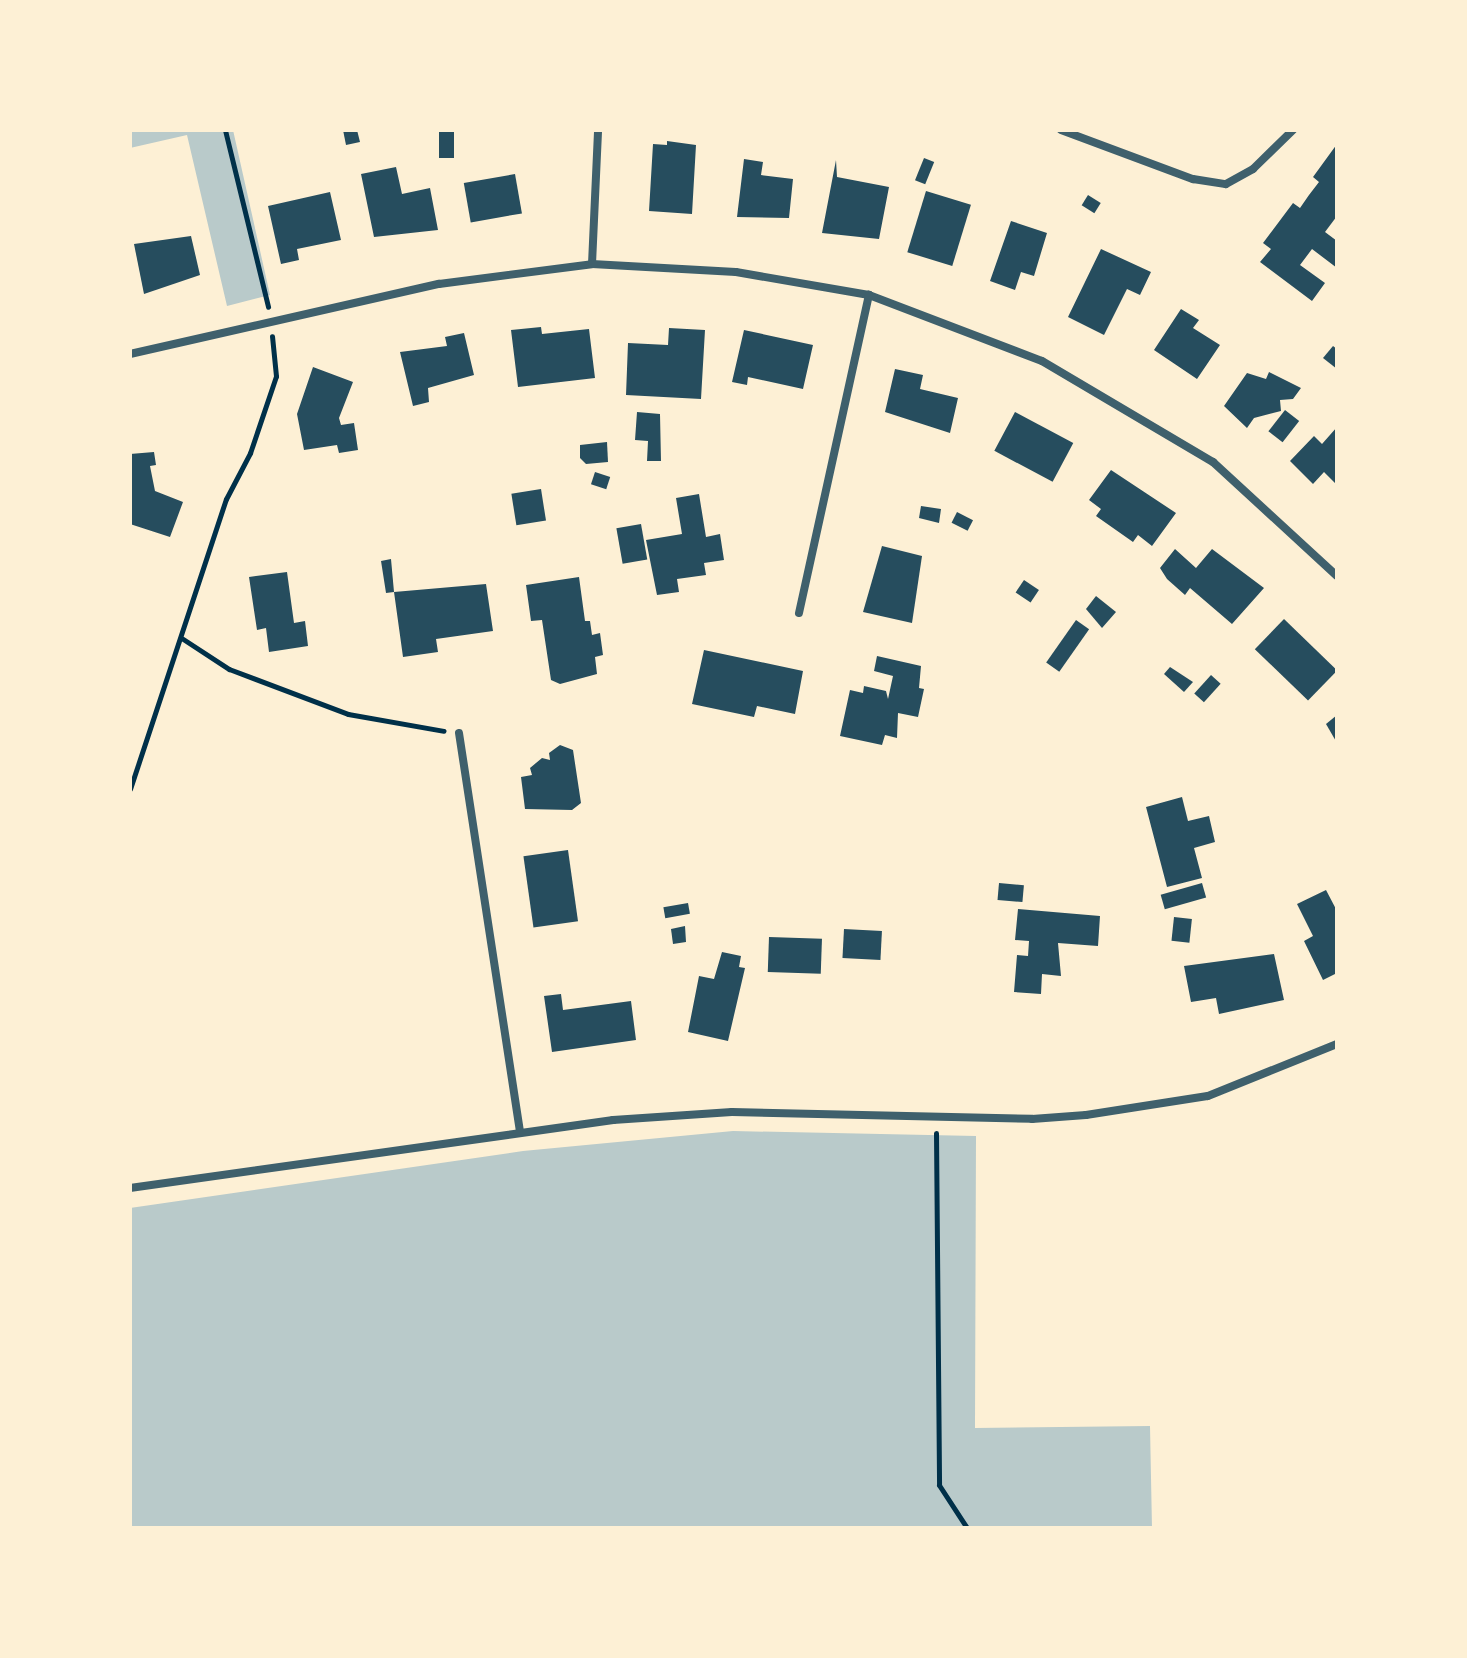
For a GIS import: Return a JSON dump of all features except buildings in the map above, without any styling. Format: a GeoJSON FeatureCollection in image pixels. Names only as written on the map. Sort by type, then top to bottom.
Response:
{"type":"FeatureCollection","features":[{"type":"Feature","properties":{"kind":"street"},"geometry":{"type":"LineString","coordinates":[[592,264],[598,130]]}},
{"type":"Feature","properties":{"kind":"street"},"geometry":{"type":"LineString","coordinates":[[1061,130],[1193,179],[1226,184],[1253,169],[1293,130]]}},
{"type":"Feature","properties":{"kind":"street"},"geometry":{"type":"LineString","coordinates":[[130,354],[439,284],[592,264],[736,272],[869,295],[1042,361],[1213,462],[1335,569]]}},
{"type":"Feature","properties":{"kind":"street"},"geometry":{"type":"LineString","coordinates":[[799,613],[869,295]]}},
{"type":"Feature","properties":{"kind":"street"},"geometry":{"type":"LineString","coordinates":[[459,733],[520,1132]]}},
{"type":"Feature","properties":{"kind":"street"},"geometry":{"type":"LineString","coordinates":[[130,1188],[520,1132],[732,1112],[1086,1115],[1208,1096],[1337,1044]]}},
{"type":"Feature","properties":{"kind":"path"},"geometry":{"type":"LineString","coordinates":[[130,789],[183,639],[226,499],[250,453],[276,376],[271,322],[225,130]]}},
{"type":"Feature","properties":{"kind":"path"},"geometry":{"type":"LineString","coordinates":[[183,639],[229,669],[348,714],[459,733]]}},
{"type":"Feature","properties":{"kind":"path"},"geometry":{"type":"LineString","coordinates":[[936,1116],[939,1485],[967,1528]]}},
{"type":"Feature","properties":{"kind":"shaded area"},"geometry":{"type":"Polygon","coordinates":[[[130,130],[233,130],[270,295],[227,306],[187,135],[130,148],[130,130]]]}},
{"type":"Feature","properties":{"kind":"shaded area"},"geometry":{"type":"Polygon","coordinates":[[[733,1131],[976,1136],[975,1428],[1150,1426],[1152,1528],[130,1528],[130,1208],[523,1151],[733,1131]]]}}]}
